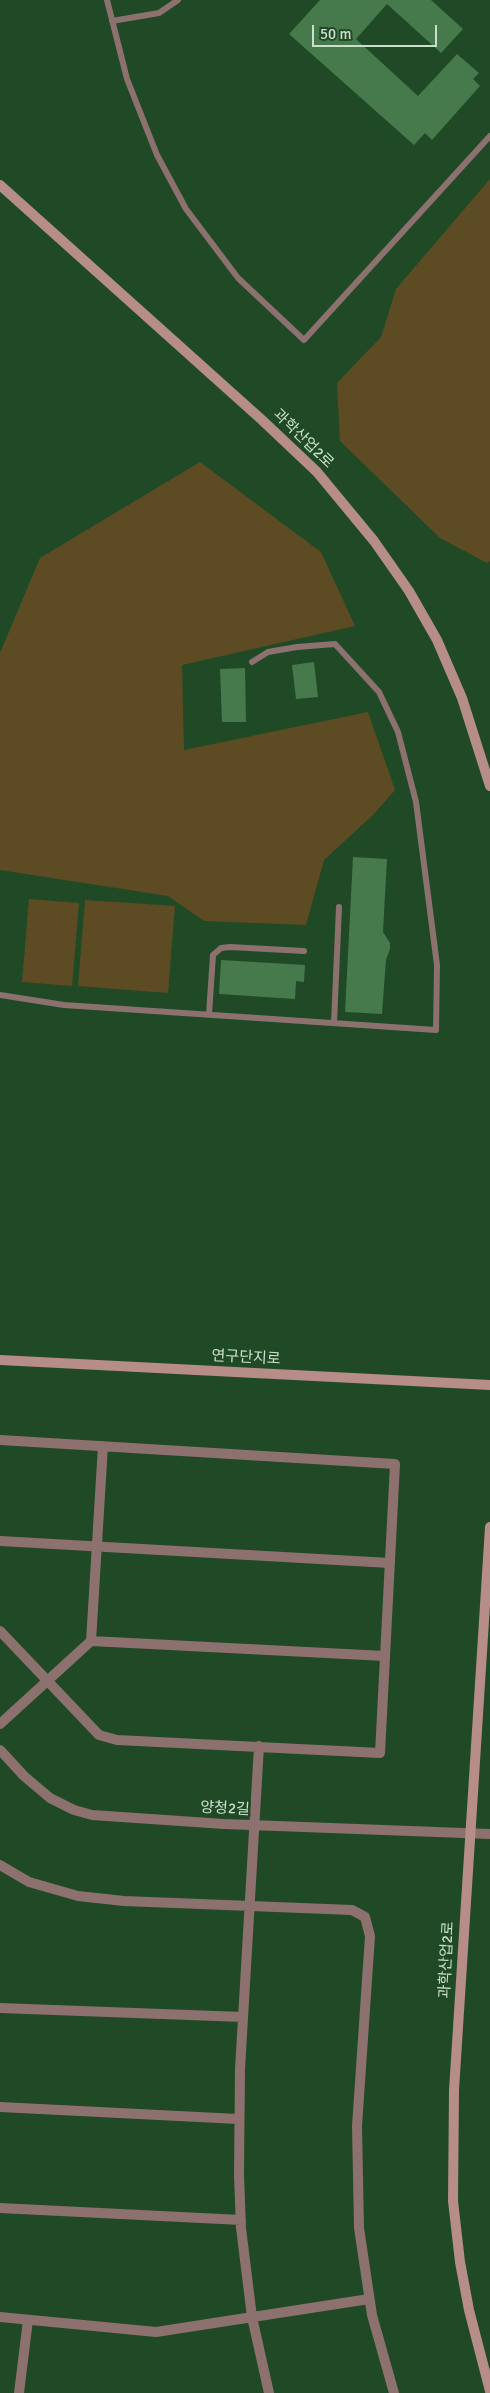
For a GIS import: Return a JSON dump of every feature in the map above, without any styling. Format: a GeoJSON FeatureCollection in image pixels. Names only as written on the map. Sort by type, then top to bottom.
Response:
{"type":"FeatureCollection","features":[{"type":"Feature","properties":{"kind":"street","name":"과학산업2로"},"geometry":{"type":"LineString","coordinates":[[0,185],[262,420],[317,472],[374,541],[409,591],[437,640],[462,698],[490,786]]}},
{"type":"Feature","properties":{"kind":"street","name":"연구단지로"},"geometry":{"type":"LineString","coordinates":[[0,1360],[490,1385]]}},
{"type":"Feature","properties":{"kind":"street"},"geometry":{"type":"LineString","coordinates":[[0,1440],[396,1464],[380,1752],[117,1740],[99,1735],[0,1631]]}},
{"type":"Feature","properties":{"kind":"street"},"geometry":{"type":"LineString","coordinates":[[0,1724],[91,1641],[103,1446]]}},
{"type":"Feature","properties":{"kind":"street","name":"과학산업2로"},"geometry":{"type":"LineString","coordinates":[[490,1527],[454,2090],[453,2201],[460,2262],[469,2310],[490,2391]]}},
{"type":"Feature","properties":{"kind":"street"},"geometry":{"type":"LineString","coordinates":[[0,1541],[390,1563]]}},
{"type":"Feature","properties":{"kind":"street"},"geometry":{"type":"LineString","coordinates":[[91,1641],[385,1656]]}},
{"type":"Feature","properties":{"kind":"street"},"geometry":{"type":"LineString","coordinates":[[259,1746],[238,2119],[241,2220],[252,2317],[269,2393]]}},
{"type":"Feature","properties":{"kind":"street","name":"양청2길"},"geometry":{"type":"LineString","coordinates":[[0,1750],[24,1776],[50,1798],[74,1810],[122,1819],[490,1834]]}},
{"type":"Feature","properties":{"kind":"street"},"geometry":{"type":"LineString","coordinates":[[0,1865],[29,1882],[78,1896],[124,1901],[352,1910],[365,1916],[370,1936],[357,2126],[356,2175],[359,2228],[369,2299],[383,2360],[394,2393]]}},
{"type":"Feature","properties":{"kind":"street"},"geometry":{"type":"LineString","coordinates":[[0,2008],[243,2017]]}},
{"type":"Feature","properties":{"kind":"street"},"geometry":{"type":"LineString","coordinates":[[0,2107],[238,2119]]}},
{"type":"Feature","properties":{"kind":"street"},"geometry":{"type":"LineString","coordinates":[[0,2208],[241,2220]]}},
{"type":"Feature","properties":{"kind":"street"},"geometry":{"type":"LineString","coordinates":[[0,2317],[156,2332],[369,2299]]}},
{"type":"Feature","properties":{"kind":"street"},"geometry":{"type":"LineString","coordinates":[[19,2393],[28,2320]]}},
{"type":"Feature","properties":{"kind":"lane"},"geometry":{"type":"LineString","coordinates":[[106,0],[127,79],[143,121],[157,155],[186,209],[238,278],[304,340],[490,136]]}},
{"type":"Feature","properties":{"kind":"lane"},"geometry":{"type":"LineString","coordinates":[[112,21],[160,13],[178,0]]}},
{"type":"Feature","properties":{"kind":"lane"},"geometry":{"type":"LineString","coordinates":[[0,995],[44,1003],[436,1030],[437,965],[416,802],[398,732],[379,692],[334,644],[268,652],[252,662]]}},
{"type":"Feature","properties":{"kind":"lane"},"geometry":{"type":"LineString","coordinates":[[334,1023],[340,906]]}},
{"type":"Feature","properties":{"kind":"lane"},"geometry":{"type":"LineString","coordinates":[[209,1014],[213,955],[221,948],[230,946],[304,951]]}},
{"type":"Feature","properties":{"kind":"shaded area"},"geometry":{"type":"Polygon","coordinates":[[[490,179],[490,561],[487,563],[440,538],[340,441],[337,383],[381,337],[396,289],[490,179]]]}},
{"type":"Feature","properties":{"kind":"shaded area"},"geometry":{"type":"Polygon","coordinates":[[[200,462],[321,552],[355,626],[182,665],[184,750],[368,712],[395,790],[374,814],[324,860],[306,925],[204,921],[168,896],[0,870],[0,653],[40,558],[200,462]]]}},
{"type":"Feature","properties":{"kind":"shaded area"},"geometry":{"type":"Polygon","coordinates":[[[29,899],[79,903],[72,986],[22,982],[29,899]]]}},
{"type":"Feature","properties":{"kind":"shaded area"},"geometry":{"type":"Polygon","coordinates":[[[85,900],[175,906],[168,993],[78,986],[85,900]]]}},
{"type":"Feature","properties":{"kind":"building"},"geometry":{"type":"Polygon","coordinates":[[[320,0],[431,0],[463,29],[441,53],[387,4],[356,39],[418,96],[457,54],[479,73],[473,79],[480,86],[432,140],[425,133],[414,145],[289,34],[320,0]]]}},
{"type":"Feature","properties":{"kind":"building"},"geometry":{"type":"Polygon","coordinates":[[[314,662],[318,697],[296,699],[292,665],[314,662]]]}},
{"type":"Feature","properties":{"kind":"building"},"geometry":{"type":"Polygon","coordinates":[[[245,668],[246,722],[222,722],[220,669],[245,668]]]}},
{"type":"Feature","properties":{"kind":"building"},"geometry":{"type":"Polygon","coordinates":[[[353,857],[387,859],[383,932],[390,943],[390,949],[386,960],[382,1014],[345,1012],[353,857]]]}},
{"type":"Feature","properties":{"kind":"building"},"geometry":{"type":"Polygon","coordinates":[[[221,960],[305,965],[304,982],[296,981],[295,999],[219,994],[221,960]]]}}]}
